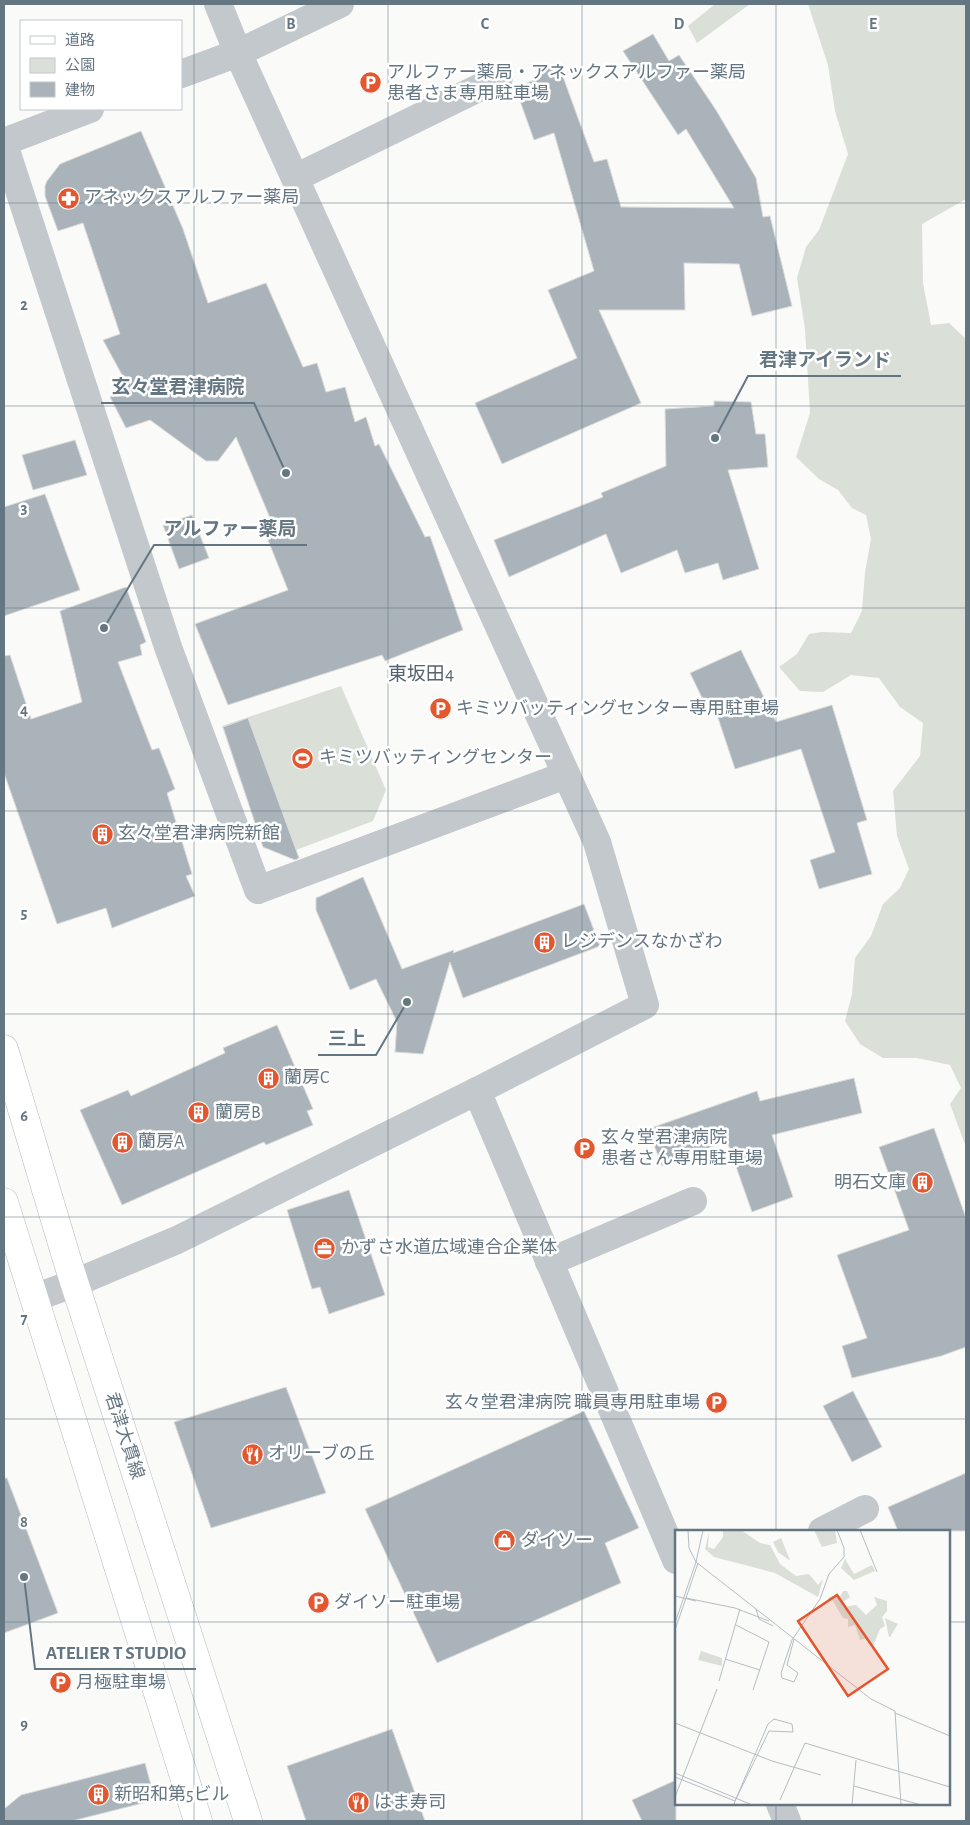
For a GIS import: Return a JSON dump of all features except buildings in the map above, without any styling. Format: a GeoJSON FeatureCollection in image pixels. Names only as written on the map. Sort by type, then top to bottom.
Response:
{"type":"FeatureCollection","features":[{"type":"Feature","properties":{"kind":"main road","name":"君津大貫線"},"geometry":{"type":"LineString","coordinates":[[4,1049],[75,1283],[248,1821]]}},
{"type":"Feature","properties":{"kind":"main road"},"geometry":{"type":"LineString","coordinates":[[4,1202],[198,1821]]}},
{"type":"Feature","properties":{"kind":"street"},"geometry":{"type":"LineString","coordinates":[[34,1298],[75,1283],[177,1240],[477,1091],[645,1004],[597,842],[238,53],[218,4]]}},
{"type":"Feature","properties":{"kind":"street"},"geometry":{"type":"LineString","coordinates":[[182,74],[238,53],[340,4]]}},
{"type":"Feature","properties":{"kind":"street"},"geometry":{"type":"LineString","coordinates":[[295,178],[499,78]]}},
{"type":"Feature","properties":{"kind":"street"},"geometry":{"type":"LineString","coordinates":[[87,110],[4,143],[168,647],[258,890],[566,775]]}},
{"type":"Feature","properties":{"kind":"street"},"geometry":{"type":"LineString","coordinates":[[477,1091],[675,1558]]}},
{"type":"Feature","properties":{"kind":"street"},"geometry":{"type":"LineString","coordinates":[[549,1262],[693,1201]]}},
{"type":"Feature","properties":{"kind":"street"},"geometry":{"type":"LineString","coordinates":[[824,1530],[865,1509]]}},
{"type":"Feature","properties":{"kind":"street"},"geometry":{"type":"LineString","coordinates":[[780,1805],[787,1821]]}},
{"type":"Feature","properties":{"kind":"green space"},"geometry":{"type":"Polygon","coordinates":[[[715,4],[750,4],[697,43],[688,26],[715,4]]]}},
{"type":"Feature","properties":{"kind":"green space"},"geometry":{"type":"Polygon","coordinates":[[[808,4],[966,4],[966,199],[922,224],[923,283],[931,325],[949,323],[966,339],[966,1147],[950,1104],[961,1088],[950,1065],[917,1058],[883,1058],[860,1044],[845,1021],[852,994],[855,958],[871,936],[883,904],[900,888],[909,869],[897,836],[893,791],[920,756],[923,723],[900,707],[879,678],[851,675],[823,692],[800,691],[779,667],[797,654],[809,634],[822,632],[851,633],[862,611],[865,572],[871,539],[866,515],[852,508],[838,490],[819,479],[796,457],[810,413],[805,329],[797,278],[806,247],[819,230],[848,154],[835,111],[828,65],[808,4]]]}},
{"type":"Feature","properties":{"kind":"green space","name":"キミツバッティングセンター"},"geometry":{"type":"Polygon","coordinates":[[[341,686],[386,790],[373,821],[296,850],[263,847],[222,726],[341,686]]]}},
{"type":"Feature","properties":{"kind":"place","name":"アルファー薬局・アネックスアルファー薬局 患者さま専用駐車場"},"geometry":{"type":"Point","coordinates":[371,83]}},
{"type":"Feature","properties":{"kind":"place","name":"アネックスアルファー薬局"},"geometry":{"type":"Point","coordinates":[68,198]}},
{"type":"Feature","properties":{"kind":"place","name":"君津アイランド"},"geometry":{"type":"Point","coordinates":[715,438]}},
{"type":"Feature","properties":{"kind":"place","name":"玄々堂君津病院"},"geometry":{"type":"Point","coordinates":[286,473]}},
{"type":"Feature","properties":{"kind":"place","name":"アルファー薬局"},"geometry":{"type":"Point","coordinates":[104,628]}},
{"type":"Feature","properties":{"kind":"place","name":"キミツバッティングセンター専用駐車場"},"geometry":{"type":"Point","coordinates":[440,709]}},
{"type":"Feature","properties":{"kind":"place","name":"キミツバッティングセンター"},"geometry":{"type":"Point","coordinates":[303,758]}},
{"type":"Feature","properties":{"kind":"place","name":"玄々堂君津病院新館"},"geometry":{"type":"Point","coordinates":[102,834]}},
{"type":"Feature","properties":{"kind":"place","name":"レジデンスなかざわ"},"geometry":{"type":"Point","coordinates":[545,942]}},
{"type":"Feature","properties":{"kind":"place","name":"三上"},"geometry":{"type":"Point","coordinates":[407,1002]}},
{"type":"Feature","properties":{"kind":"place","name":"蘭房C"},"geometry":{"type":"Point","coordinates":[268,1078]}},
{"type":"Feature","properties":{"kind":"place","name":"蘭房B"},"geometry":{"type":"Point","coordinates":[199,1113]}},
{"type":"Feature","properties":{"kind":"place","name":"蘭房A"},"geometry":{"type":"Point","coordinates":[122,1142]}},
{"type":"Feature","properties":{"kind":"place","name":"玄々堂君津病院 患者さん専用駐車場"},"geometry":{"type":"Point","coordinates":[585,1148]}},
{"type":"Feature","properties":{"kind":"place","name":"明石文庫"},"geometry":{"type":"Point","coordinates":[922,1183]}},
{"type":"Feature","properties":{"kind":"place","name":"かずさ水道広域連合企業体"},"geometry":{"type":"Point","coordinates":[325,1248]}},
{"type":"Feature","properties":{"kind":"place","name":"玄々堂君津病院 職員専用駐車場"},"geometry":{"type":"Point","coordinates":[716,1403]}},
{"type":"Feature","properties":{"kind":"place","name":"オリーブの丘"},"geometry":{"type":"Point","coordinates":[252,1454]}},
{"type":"Feature","properties":{"kind":"place","name":"ダイソー"},"geometry":{"type":"Point","coordinates":[505,1541]}},
{"type":"Feature","properties":{"kind":"place","name":"ATELIER T STUDIO"},"geometry":{"type":"Point","coordinates":[24,1577]}},
{"type":"Feature","properties":{"kind":"place","name":"ダイソー駐車場"},"geometry":{"type":"Point","coordinates":[318,1603]}},
{"type":"Feature","properties":{"kind":"place","name":"月極駐車場"},"geometry":{"type":"Point","coordinates":[60,1683]}},
{"type":"Feature","properties":{"kind":"place","name":"新昭和第5ビル"},"geometry":{"type":"Point","coordinates":[98,1795]}},
{"type":"Feature","properties":{"kind":"place","name":"はま寿司"},"geometry":{"type":"Point","coordinates":[358,1803]}},
{"type":"Feature","properties":{"kind":"district","name":"東坂田4"},"geometry":{"type":"Point","coordinates":[421,674]}}]}
